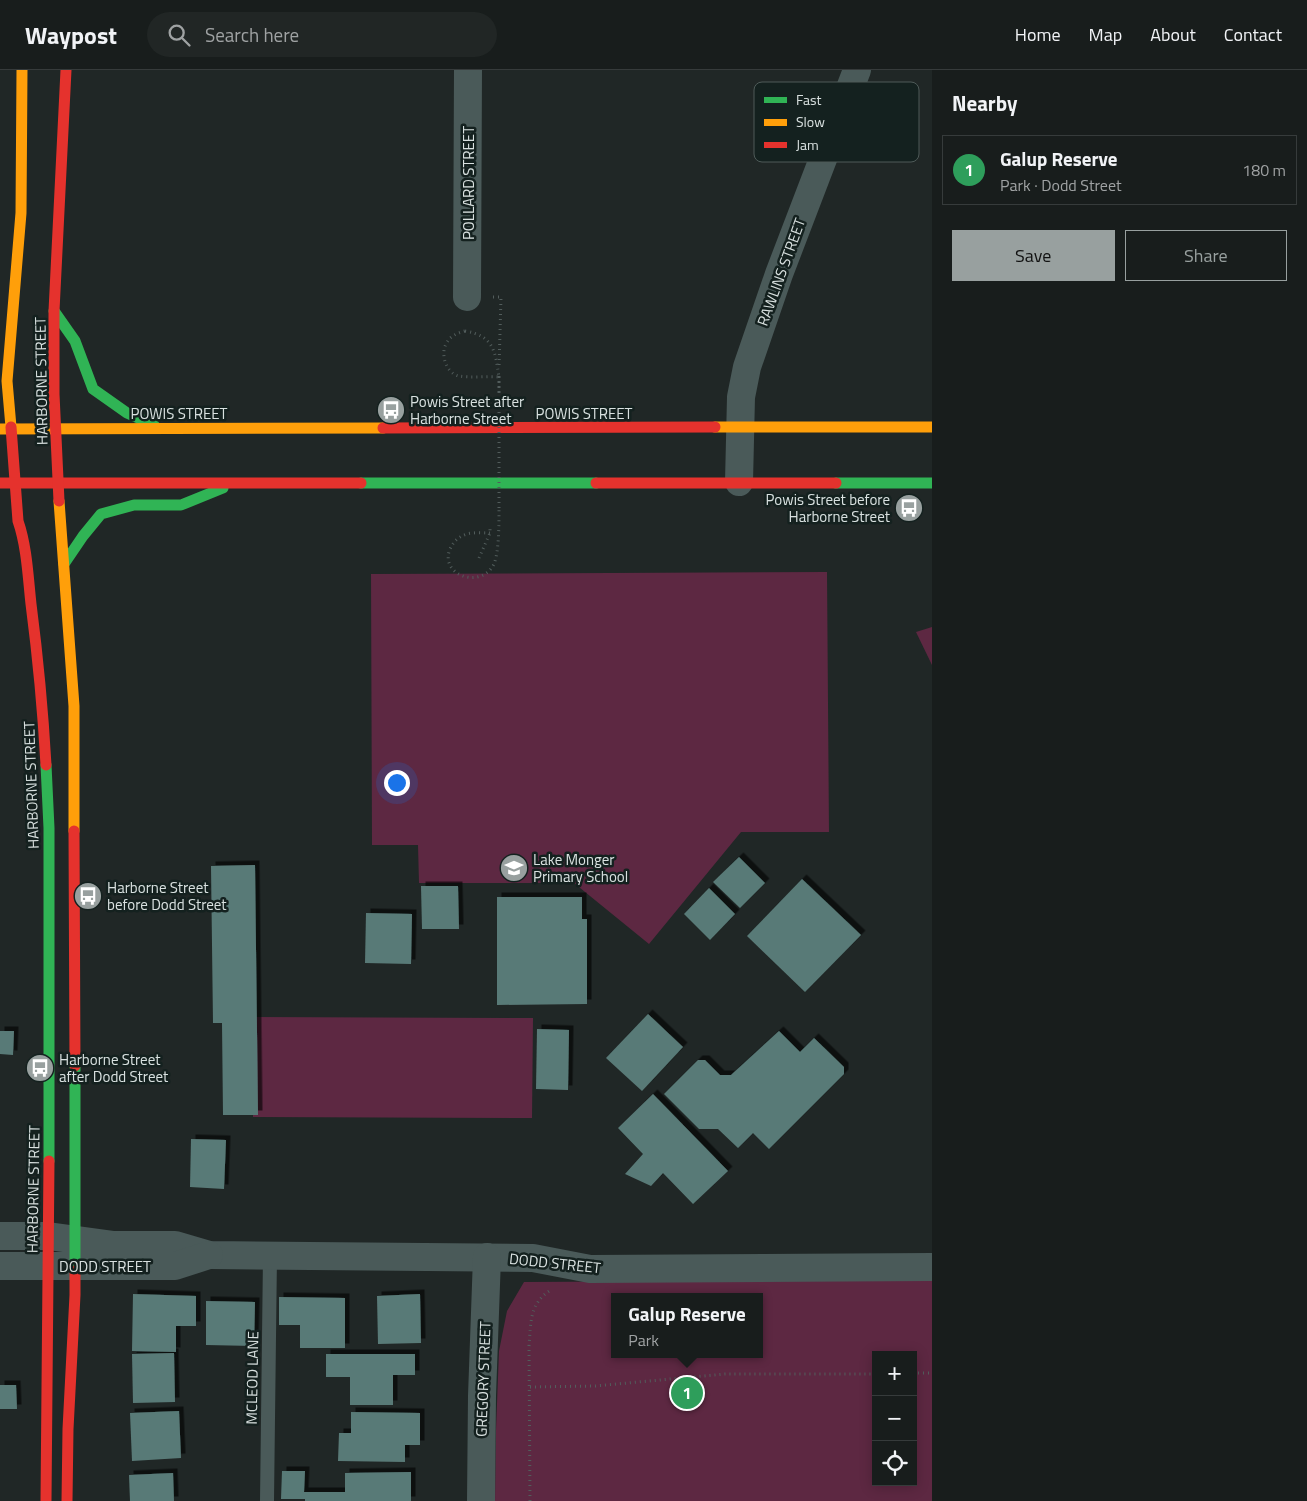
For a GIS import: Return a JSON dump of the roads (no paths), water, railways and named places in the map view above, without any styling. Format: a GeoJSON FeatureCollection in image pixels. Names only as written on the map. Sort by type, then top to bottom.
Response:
{"type":"FeatureCollection","features":[{"type":"Feature","properties":{"kind":"main road","name":"HARBORNE STREET"},"geometry":{"type":"LineString","coordinates":[[22,70],[21,214],[6,319],[6,429],[16,482],[18,521],[22,532],[27,565],[43,706],[49,828],[46,1501]]}},
{"type":"Feature","properties":{"kind":"main road","name":"HARBORNE STREET"},"geometry":{"type":"LineString","coordinates":[[66,70],[54,310],[54,394],[74,706],[76,1295],[68,1429],[67,1501]]}},
{"type":"Feature","properties":{"kind":"main road"},"geometry":{"type":"LineString","coordinates":[[54,310],[76,341],[93,389],[126,414],[162,428]]}},
{"type":"Feature","properties":{"kind":"main road","name":"POWIS STREET"},"geometry":{"type":"LineString","coordinates":[[6,429],[932,427]]}},
{"type":"Feature","properties":{"kind":"main road"},"geometry":{"type":"LineString","coordinates":[[0,482],[932,483]]}},
{"type":"Feature","properties":{"kind":"main road"},"geometry":{"type":"LineString","coordinates":[[64,564],[101,514],[134,505],[182,505],[236,482]]}},
{"type":"Feature","properties":{"kind":"street","name":"POLLARD STREET"},"geometry":{"type":"LineString","coordinates":[[467,297],[468,70]]}},
{"type":"Feature","properties":{"kind":"street","name":"RAWLINS STREET"},"geometry":{"type":"LineString","coordinates":[[852,82],[857,70]]}},
{"type":"Feature","properties":{"kind":"street","name":"RAWLINS STREET"},"geometry":{"type":"LineString","coordinates":[[739,482],[742,397],[747,367],[779,274],[822,162]]}},
{"type":"Feature","properties":{"kind":"street","name":"DODD STREET"},"geometry":{"type":"LineString","coordinates":[[0,1236],[48,1236],[76,1253]]}},
{"type":"Feature","properties":{"kind":"street","name":"DODD STREET"},"geometry":{"type":"LineString","coordinates":[[0,1266],[48,1266],[76,1253],[114,1246],[175,1246],[209,1255],[533,1258],[590,1269],[932,1267]]}},
{"type":"Feature","properties":{"kind":"street","name":"GREGORY STREET"},"geometry":{"type":"LineString","coordinates":[[481,1501],[482,1396],[487,1257]]}},
{"type":"Feature","properties":{"kind":"lane","name":"MCLEOD LANE"},"geometry":{"type":"LineString","coordinates":[[267,1501],[270,1255]]}},
{"type":"Feature","properties":{"kind":"place","name":"Powis Street after Harborne Street"},"geometry":{"type":"Point","coordinates":[391,410]}},
{"type":"Feature","properties":{"kind":"place","name":"Powis Street before Harborne Street"},"geometry":{"type":"Point","coordinates":[909,508]}},
{"type":"Feature","properties":{"kind":"place","name":"Lake Monger Primary School"},"geometry":{"type":"Point","coordinates":[514,868]}},
{"type":"Feature","properties":{"kind":"place","name":"Harborne Street before Dodd Street"},"geometry":{"type":"Point","coordinates":[88,896]}},
{"type":"Feature","properties":{"kind":"place","name":"Harborne Street after Dodd Street"},"geometry":{"type":"Point","coordinates":[40,1068]}},
{"type":"Feature","properties":{"kind":"place","name":"Galup Reserve"},"geometry":{"type":"Point","coordinates":[687,1393]}}]}
